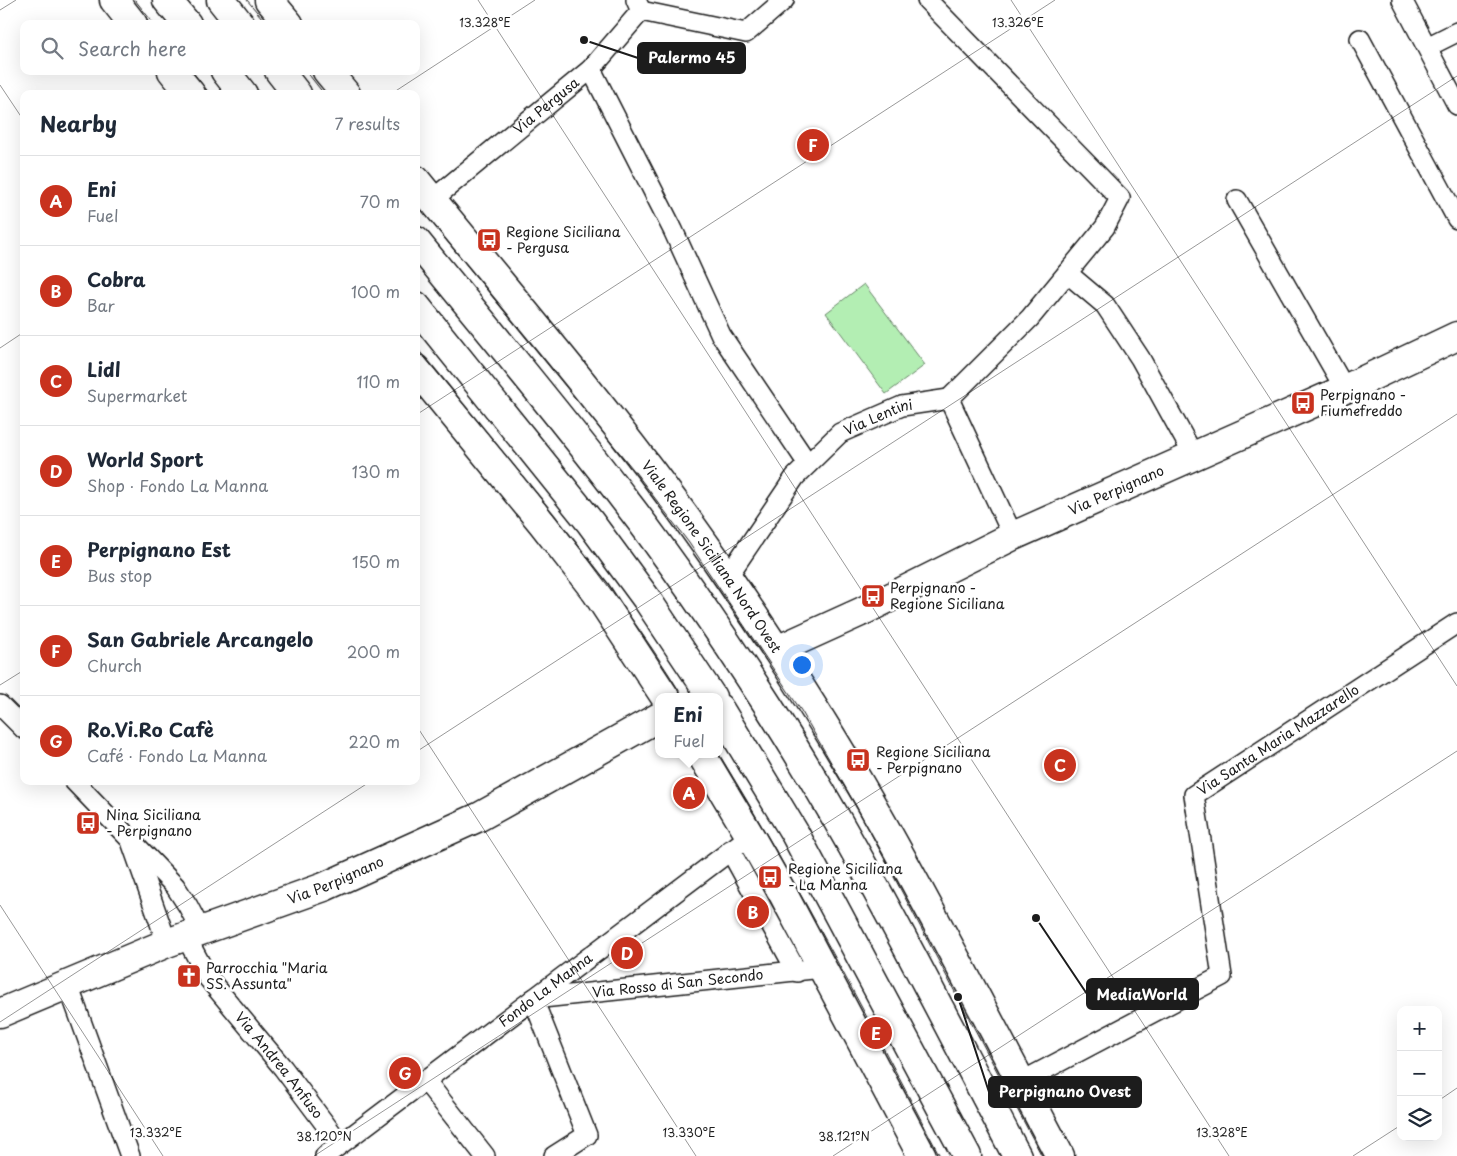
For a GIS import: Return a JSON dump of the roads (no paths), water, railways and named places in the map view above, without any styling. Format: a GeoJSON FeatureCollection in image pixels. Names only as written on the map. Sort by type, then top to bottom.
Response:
{"type":"FeatureCollection","features":[{"type":"Feature","properties":{"kind":"street"},"geometry":{"type":"LineString","coordinates":[[114,0],[130,20]]}},
{"type":"Feature","properties":{"kind":"street"},"geometry":{"type":"LineString","coordinates":[[167,0],[183,20]]}},
{"type":"Feature","properties":{"kind":"street"},"geometry":{"type":"LineString","coordinates":[[221,0],[237,20]]}},
{"type":"Feature","properties":{"kind":"street"},"geometry":{"type":"LineString","coordinates":[[269,0],[286,20]]}},
{"type":"Feature","properties":{"kind":"street"},"geometry":{"type":"LineString","coordinates":[[639,6],[746,33],[784,0]]}},
{"type":"Feature","properties":{"kind":"street"},"geometry":{"type":"LineString","coordinates":[[927,0],[1120,198],[1105,227],[1030,318],[949,399],[1014,536]]}},
{"type":"Feature","properties":{"kind":"street"},"geometry":{"type":"LineString","coordinates":[[1402,0],[1457,105]]}},
{"type":"Feature","properties":{"kind":"street","name":"Via Pergusa"},"geometry":{"type":"LineString","coordinates":[[424,190],[591,69],[639,6]]}},
{"type":"Feature","properties":{"kind":"street"},"geometry":{"type":"LineString","coordinates":[[1427,47],[1457,32]]}},
{"type":"Feature","properties":{"kind":"street"},"geometry":{"type":"LineString","coordinates":[[1360,39],[1457,219]]}},
{"type":"Feature","properties":{"kind":"street"},"geometry":{"type":"LineString","coordinates":[[591,69],[673,230],[721,334],[808,464]]}},
{"type":"Feature","properties":{"kind":"street"},"geometry":{"type":"LineString","coordinates":[[175,75],[187,90]]}},
{"type":"Feature","properties":{"kind":"street"},"geometry":{"type":"LineString","coordinates":[[228,75],[241,90]]}},
{"type":"Feature","properties":{"kind":"street"},"geometry":{"type":"LineString","coordinates":[[282,75],[294,90]]}},
{"type":"Feature","properties":{"kind":"street"},"geometry":{"type":"LineString","coordinates":[[330,75],[343,90]]}},
{"type":"Feature","properties":{"kind":"street","name":"Viale Regione Siciliana Nord Ovest"},"geometry":{"type":"LineString","coordinates":[[424,190],[619,429],[728,576],[777,650],[825,726],[893,842],[1060,1156]]}},
{"type":"Feature","properties":{"kind":"street"},"geometry":{"type":"LineString","coordinates":[[1236,200],[1345,389]]}},
{"type":"Feature","properties":{"kind":"street"},"geometry":{"type":"LineString","coordinates":[[420,246],[624,498],[683,579],[759,692],[860,859],[1017,1156]]}},
{"type":"Feature","properties":{"kind":"street"},"geometry":{"type":"LineString","coordinates":[[1067,273],[1105,305],[1140,358],[1194,456]]}},
{"type":"Feature","properties":{"kind":"street"},"geometry":{"type":"LineString","coordinates":[[420,311],[590,522],[646,598],[709,693]]}},
{"type":"Feature","properties":{"kind":"street","name":"Via Perpignano"},"geometry":{"type":"LineString","coordinates":[[777,650],[863,611],[1014,536],[1456,339]]}},
{"type":"Feature","properties":{"kind":"street"},"geometry":{"type":"LineString","coordinates":[[420,375],[596,592],[663,693]]}},
{"type":"Feature","properties":{"kind":"street","name":"Via Lentini"},"geometry":{"type":"LineString","coordinates":[[728,576],[794,477],[840,433],[902,406],[949,399]]}},
{"type":"Feature","properties":{"kind":"street","name":"Via Santa Maria Mazzarello"},"geometry":{"type":"LineString","coordinates":[[1020,1082],[1222,976],[1194,795],[1457,623]]}},
{"type":"Feature","properties":{"kind":"street"},"geometry":{"type":"LineString","coordinates":[[0,705],[20,725]]}},
{"type":"Feature","properties":{"kind":"street"},"geometry":{"type":"LineString","coordinates":[[723,715],[794,832],[967,1156]]}},
{"type":"Feature","properties":{"kind":"street","name":"Via Perpignano"},"geometry":{"type":"LineString","coordinates":[[0,1013],[184,937],[324,887],[478,817],[655,719]]}},
{"type":"Feature","properties":{"kind":"street"},"geometry":{"type":"LineString","coordinates":[[703,758],[740,843],[810,970],[922,1156]]}},
{"type":"Feature","properties":{"kind":"street"},"geometry":{"type":"LineString","coordinates":[[78,785],[175,886],[188,906],[184,937]]}},
{"type":"Feature","properties":{"kind":"street"},"geometry":{"type":"LineString","coordinates":[[130,838],[184,937]]}},
{"type":"Feature","properties":{"kind":"street","name":"Fondo La Manna"},"geometry":{"type":"LineString","coordinates":[[325,1156],[740,843]]}},
{"type":"Feature","properties":{"kind":"street","name":"Via Andrea Anfuso"},"geometry":{"type":"LineString","coordinates":[[184,937],[208,978],[283,1068],[340,1144]]}},
{"type":"Feature","properties":{"kind":"street","name":"Via Rosso di San Secondo"},"geometry":{"type":"LineString","coordinates":[[533,999],[810,970]]}},
{"type":"Feature","properties":{"kind":"street"},"geometry":{"type":"LineString","coordinates":[[68,985],[130,1156]]}},
{"type":"Feature","properties":{"kind":"street"},"geometry":{"type":"LineString","coordinates":[[533,999],[587,1135],[554,1156]]}},
{"type":"Feature","properties":{"kind":"street"},"geometry":{"type":"LineString","coordinates":[[425,1080],[485,1156]]}},
{"type":"Feature","properties":{"kind":"tram line"},"geometry":{"type":"LineString","coordinates":[[135,0],[151,20]]}},
{"type":"Feature","properties":{"kind":"tram line"},"geometry":{"type":"LineString","coordinates":[[247,0],[264,20]]}},
{"type":"Feature","properties":{"kind":"tram line"},"geometry":{"type":"LineString","coordinates":[[195,75],[207,90]]}},
{"type":"Feature","properties":{"kind":"tram line"},"geometry":{"type":"LineString","coordinates":[[309,75],[321,90]]}},
{"type":"Feature","properties":{"kind":"tram line"},"geometry":{"type":"LineString","coordinates":[[420,208],[632,468],[689,543],[802,712],[859,811],[1042,1156]]}},
{"type":"Feature","properties":{"kind":"tram line"},"geometry":{"type":"LineString","coordinates":[[420,352],[590,561],[654,651],[680,693]]}},
{"type":"Feature","properties":{"kind":"tram line"},"geometry":{"type":"LineString","coordinates":[[721,758],[805,903],[940,1156]]}},
{"type":"Feature","properties":{"kind":"place","name":"Palermo 45"},"geometry":{"type":"Point","coordinates":[584,40]}},
{"type":"Feature","properties":{"kind":"place","name":"San Gabriele Arcangelo"},"geometry":{"type":"Point","coordinates":[813,145]}},
{"type":"Feature","properties":{"kind":"place","name":"Regione Siciliana - Pergusa"},"geometry":{"type":"Point","coordinates":[489,240]}},
{"type":"Feature","properties":{"kind":"place","name":"Perpignano - Fiumefreddo"},"geometry":{"type":"Point","coordinates":[1303,403]}},
{"type":"Feature","properties":{"kind":"place","name":"Perpignano - Regione Siciliana"},"geometry":{"type":"Point","coordinates":[873,596]}},
{"type":"Feature","properties":{"kind":"place","name":"Regione Siciliana - Perpignano"},"geometry":{"type":"Point","coordinates":[858,760]}},
{"type":"Feature","properties":{"kind":"place","name":"Lidl"},"geometry":{"type":"Point","coordinates":[1060,765]}},
{"type":"Feature","properties":{"kind":"place","name":"Eni"},"geometry":{"type":"Point","coordinates":[689,793]}},
{"type":"Feature","properties":{"kind":"place","name":"Nina Siciliana - Perpignano"},"geometry":{"type":"Point","coordinates":[88,823]}},
{"type":"Feature","properties":{"kind":"place","name":"Regione Siciliana - La Manna"},"geometry":{"type":"Point","coordinates":[770,877]}},
{"type":"Feature","properties":{"kind":"place","name":"Cobra"},"geometry":{"type":"Point","coordinates":[753,912]}},
{"type":"Feature","properties":{"kind":"place","name":"MediaWorld"},"geometry":{"type":"Point","coordinates":[1036,918]}},
{"type":"Feature","properties":{"kind":"place","name":"World Sport"},"geometry":{"type":"Point","coordinates":[627,953]}},
{"type":"Feature","properties":{"kind":"place","name":"Parrocchia \"Maria SS. Assunta\""},"geometry":{"type":"Point","coordinates":[189,976]}},
{"type":"Feature","properties":{"kind":"place","name":"Perpignano Ovest"},"geometry":{"type":"Point","coordinates":[958,997]}},
{"type":"Feature","properties":{"kind":"place","name":"Perpignano Est"},"geometry":{"type":"Point","coordinates":[876,1033]}},
{"type":"Feature","properties":{"kind":"place","name":"Ro.Vi.Ro Cafè"},"geometry":{"type":"Point","coordinates":[405,1073]}}]}
